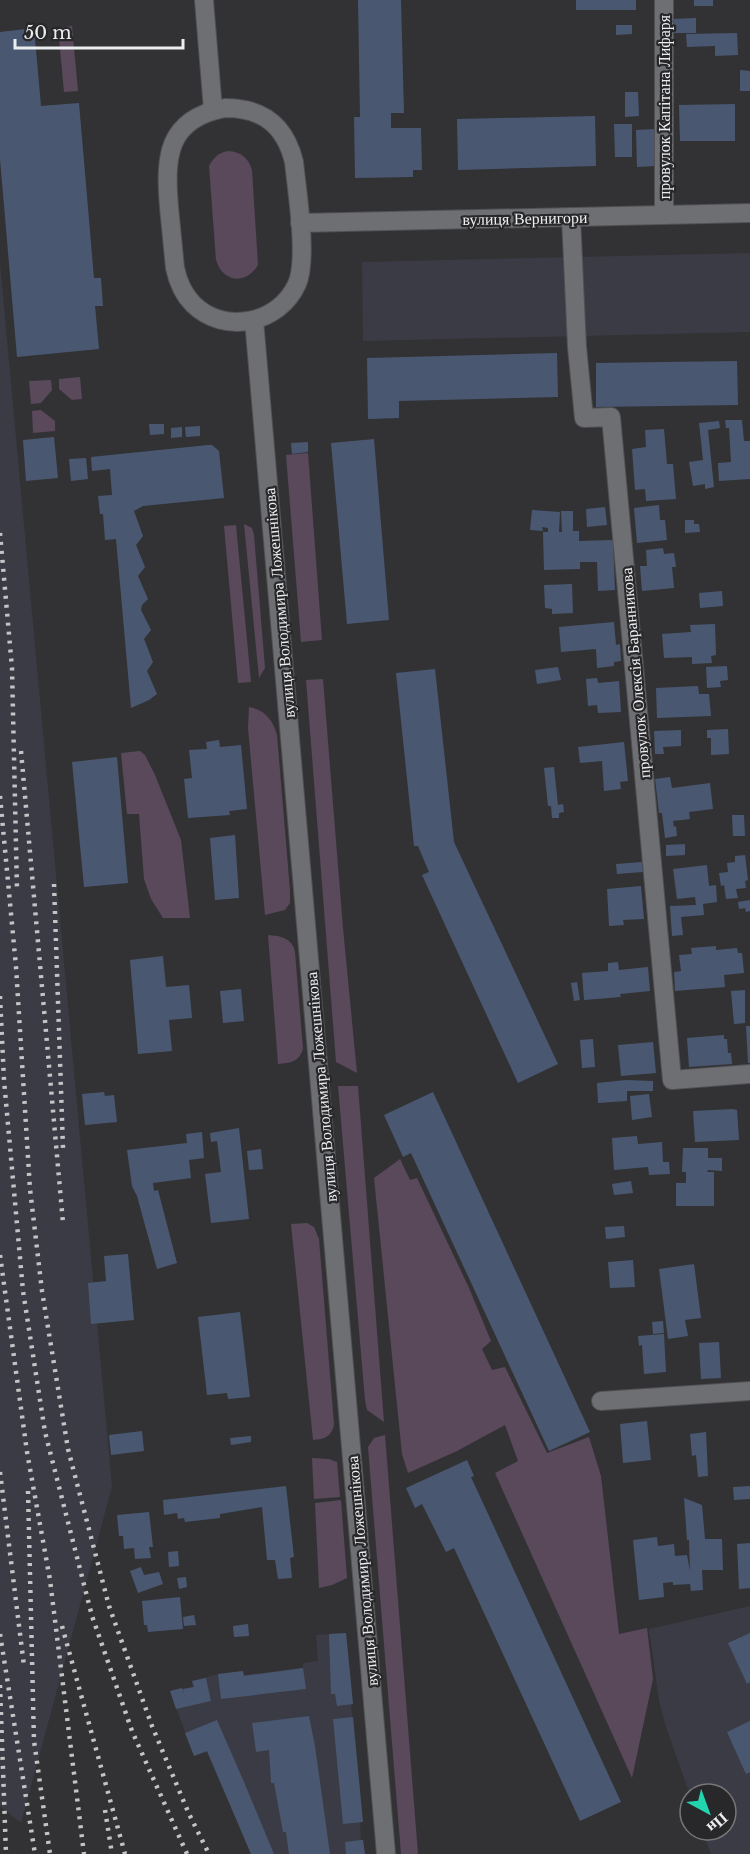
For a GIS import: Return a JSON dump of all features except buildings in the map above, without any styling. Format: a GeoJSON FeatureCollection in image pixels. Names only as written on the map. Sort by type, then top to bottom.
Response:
{"type":"FeatureCollection","features":[{"type":"Feature","properties":{"kind":"street"},"geometry":{"type":"LineString","coordinates":[[204,0],[213,110]]}},
{"type":"Feature","properties":{"kind":"street","name":"провулок Капітана Лифаря"},"geometry":{"type":"LineString","coordinates":[[664,0],[664,215]]}},
{"type":"Feature","properties":{"kind":"street"},"geometry":{"type":"LineString","coordinates":[[239,108],[265,117],[285,136],[291,148],[300,223],[303,257],[297,284],[281,306],[270,314],[244,323],[230,322],[204,313],[193,304],[184,294],[178,282],[175,268],[166,173],[172,146],[188,124],[213,110],[239,108]]}},
{"type":"Feature","properties":{"kind":"street","name":"вулиця Вернигори"},"geometry":{"type":"LineString","coordinates":[[300,223],[750,213]]}},
{"type":"Feature","properties":{"kind":"street","name":"провулок Олексія Баранникова"},"geometry":{"type":"LineString","coordinates":[[571,217],[577,347],[584,418],[611,417],[672,1080],[750,1074]]}},
{"type":"Feature","properties":{"kind":"street","name":"вулиця Володимира Ложешнікова"},"geometry":{"type":"LineString","coordinates":[[254,320],[386,1854]]}},
{"type":"Feature","properties":{"kind":"street"},"geometry":{"type":"LineString","coordinates":[[601,1401],[750,1391]]}},
{"type":"Feature","properties":{"kind":"shaded area"},"geometry":{"type":"Polygon","coordinates":[[[72,26],[78,91],[64,92],[58,28],[72,26]]]}},
{"type":"Feature","properties":{"kind":"shaded area"},"geometry":{"type":"Polygon","coordinates":[[[228,151],[244,156],[252,170],[258,265],[247,276],[235,279],[219,268],[216,260],[209,166],[217,156],[228,151]]]}},
{"type":"Feature","properties":{"kind":"shaded area"},"geometry":{"type":"Polygon","coordinates":[[[750,253],[750,332],[363,341],[362,262],[750,253]]]}},
{"type":"Feature","properties":{"kind":"shaded area"},"geometry":{"type":"Polygon","coordinates":[[[0,263],[112,1487],[21,1823],[0,1806],[0,263]]]}},
{"type":"Feature","properties":{"kind":"shaded area"},"geometry":{"type":"Polygon","coordinates":[[[80,377],[82,399],[72,400],[59,389],[59,379],[80,377]]]}},
{"type":"Feature","properties":{"kind":"shaded area"},"geometry":{"type":"Polygon","coordinates":[[[51,380],[52,390],[41,403],[31,404],[29,381],[51,380]]]}},
{"type":"Feature","properties":{"kind":"shaded area"},"geometry":{"type":"Polygon","coordinates":[[[41,410],[55,421],[55,431],[33,433],[32,411],[41,410]]]}},
{"type":"Feature","properties":{"kind":"shaded area"},"geometry":{"type":"Polygon","coordinates":[[[308,453],[322,640],[301,642],[286,455],[308,453]]]}},
{"type":"Feature","properties":{"kind":"shaded area"},"geometry":{"type":"Polygon","coordinates":[[[244,524],[252,528],[254,535],[265,668],[259,678],[244,524]]]}},
{"type":"Feature","properties":{"kind":"shaded area"},"geometry":{"type":"Polygon","coordinates":[[[236,525],[251,682],[238,683],[224,526],[236,525]]]}},
{"type":"Feature","properties":{"kind":"shaded area"},"geometry":{"type":"Polygon","coordinates":[[[323,679],[357,1073],[336,1062],[306,680],[323,679]]]}},
{"type":"Feature","properties":{"kind":"shaded area"},"geometry":{"type":"Polygon","coordinates":[[[249,707],[268,716],[277,735],[290,890],[290,903],[285,910],[265,915],[248,728],[249,707]]]}},
{"type":"Feature","properties":{"kind":"shaded area"},"geometry":{"type":"Polygon","coordinates":[[[140,751],[145,755],[155,775],[181,840],[190,918],[163,918],[151,899],[144,879],[139,814],[127,814],[121,753],[140,751]]]}},
{"type":"Feature","properties":{"kind":"shaded area"},"geometry":{"type":"Polygon","coordinates":[[[268,935],[289,941],[295,952],[303,1049],[296,1059],[282,1064],[278,1064],[268,935]]]}},
{"type":"Feature","properties":{"kind":"shaded area"},"geometry":{"type":"Polygon","coordinates":[[[338,1086],[358,1086],[384,1422],[367,1410],[365,1400],[338,1086]]]}},
{"type":"Feature","properties":{"kind":"shaded area"},"geometry":{"type":"Polygon","coordinates":[[[400,1159],[410,1180],[417,1178],[469,1288],[491,1341],[482,1349],[492,1370],[505,1367],[547,1453],[589,1437],[601,1476],[619,1634],[647,1628],[653,1679],[632,1778],[495,1473],[518,1461],[505,1425],[457,1451],[408,1473],[402,1454],[374,1178],[400,1159]]]}},
{"type":"Feature","properties":{"kind":"shaded area"},"geometry":{"type":"Polygon","coordinates":[[[307,1223],[314,1227],[319,1239],[334,1424],[327,1436],[313,1440],[291,1224],[307,1223]]]}},
{"type":"Feature","properties":{"kind":"shaded area"},"geometry":{"type":"Polygon","coordinates":[[[385,1435],[418,1854],[401,1854],[368,1447],[374,1438],[385,1435]]]}},
{"type":"Feature","properties":{"kind":"shaded area"},"geometry":{"type":"Polygon","coordinates":[[[312,1458],[337,1462],[340,1497],[314,1499],[312,1458]]]}},
{"type":"Feature","properties":{"kind":"shaded area"},"geometry":{"type":"Polygon","coordinates":[[[341,1500],[347,1578],[319,1588],[315,1503],[341,1500]]]}},
{"type":"Feature","properties":{"kind":"shaded area"},"geometry":{"type":"Polygon","coordinates":[[[750,1606],[750,1854],[711,1854],[706,1842],[738,1842],[738,1782],[685,1782],[659,1701],[649,1629],[750,1606]]]}},
{"type":"Feature","properties":{"kind":"shaded area"},"geometry":{"type":"Polygon","coordinates":[[[346,1633],[363,1822],[360,1822],[361,1840],[363,1840],[365,1854],[251,1854],[207,1752],[194,1756],[170,1691],[193,1687],[192,1681],[218,1674],[243,1671],[244,1675],[303,1668],[303,1663],[318,1661],[316,1635],[346,1633]]]}},
{"type":"Feature","properties":{"kind":"railway"},"geometry":{"type":"LineString","coordinates":[[0,533],[12,668],[17,890]]}},
{"type":"Feature","properties":{"kind":"railway"},"geometry":{"type":"LineString","coordinates":[[21,751],[63,1223]]}},
{"type":"Feature","properties":{"kind":"railway"},"geometry":{"type":"LineString","coordinates":[[0,796],[16,967],[30,1189],[42,1291],[68,1449],[109,1606],[152,1726],[189,1814],[209,1854]]}},
{"type":"Feature","properties":{"kind":"railway"},"geometry":{"type":"LineString","coordinates":[[54,884],[63,1148]]}},
{"type":"Feature","properties":{"kind":"railway"},"geometry":{"type":"LineString","coordinates":[[0,996],[4,1080],[23,1291],[45,1432],[92,1616],[132,1731],[187,1854]]}},
{"type":"Feature","properties":{"kind":"railway"},"geometry":{"type":"LineString","coordinates":[[0,1255],[27,1452],[50,1580],[84,1854]]}},
{"type":"Feature","properties":{"kind":"railway"},"geometry":{"type":"LineString","coordinates":[[0,1472],[24,1666]]}},
{"type":"Feature","properties":{"kind":"railway"},"geometry":{"type":"LineString","coordinates":[[28,1491],[34,1741],[50,1854]]}},
{"type":"Feature","properties":{"kind":"railway"},"geometry":{"type":"LineString","coordinates":[[62,1626],[125,1854]]}},
{"type":"Feature","properties":{"kind":"railway"},"geometry":{"type":"LineString","coordinates":[[0,1634],[35,1854]]}},
{"type":"Feature","properties":{"kind":"railway"},"geometry":{"type":"LineString","coordinates":[[0,1685],[6,1854]]}},
{"type":"Feature","properties":{"kind":"railway"},"geometry":{"type":"LineString","coordinates":[[105,1810],[112,1854]]}}]}
